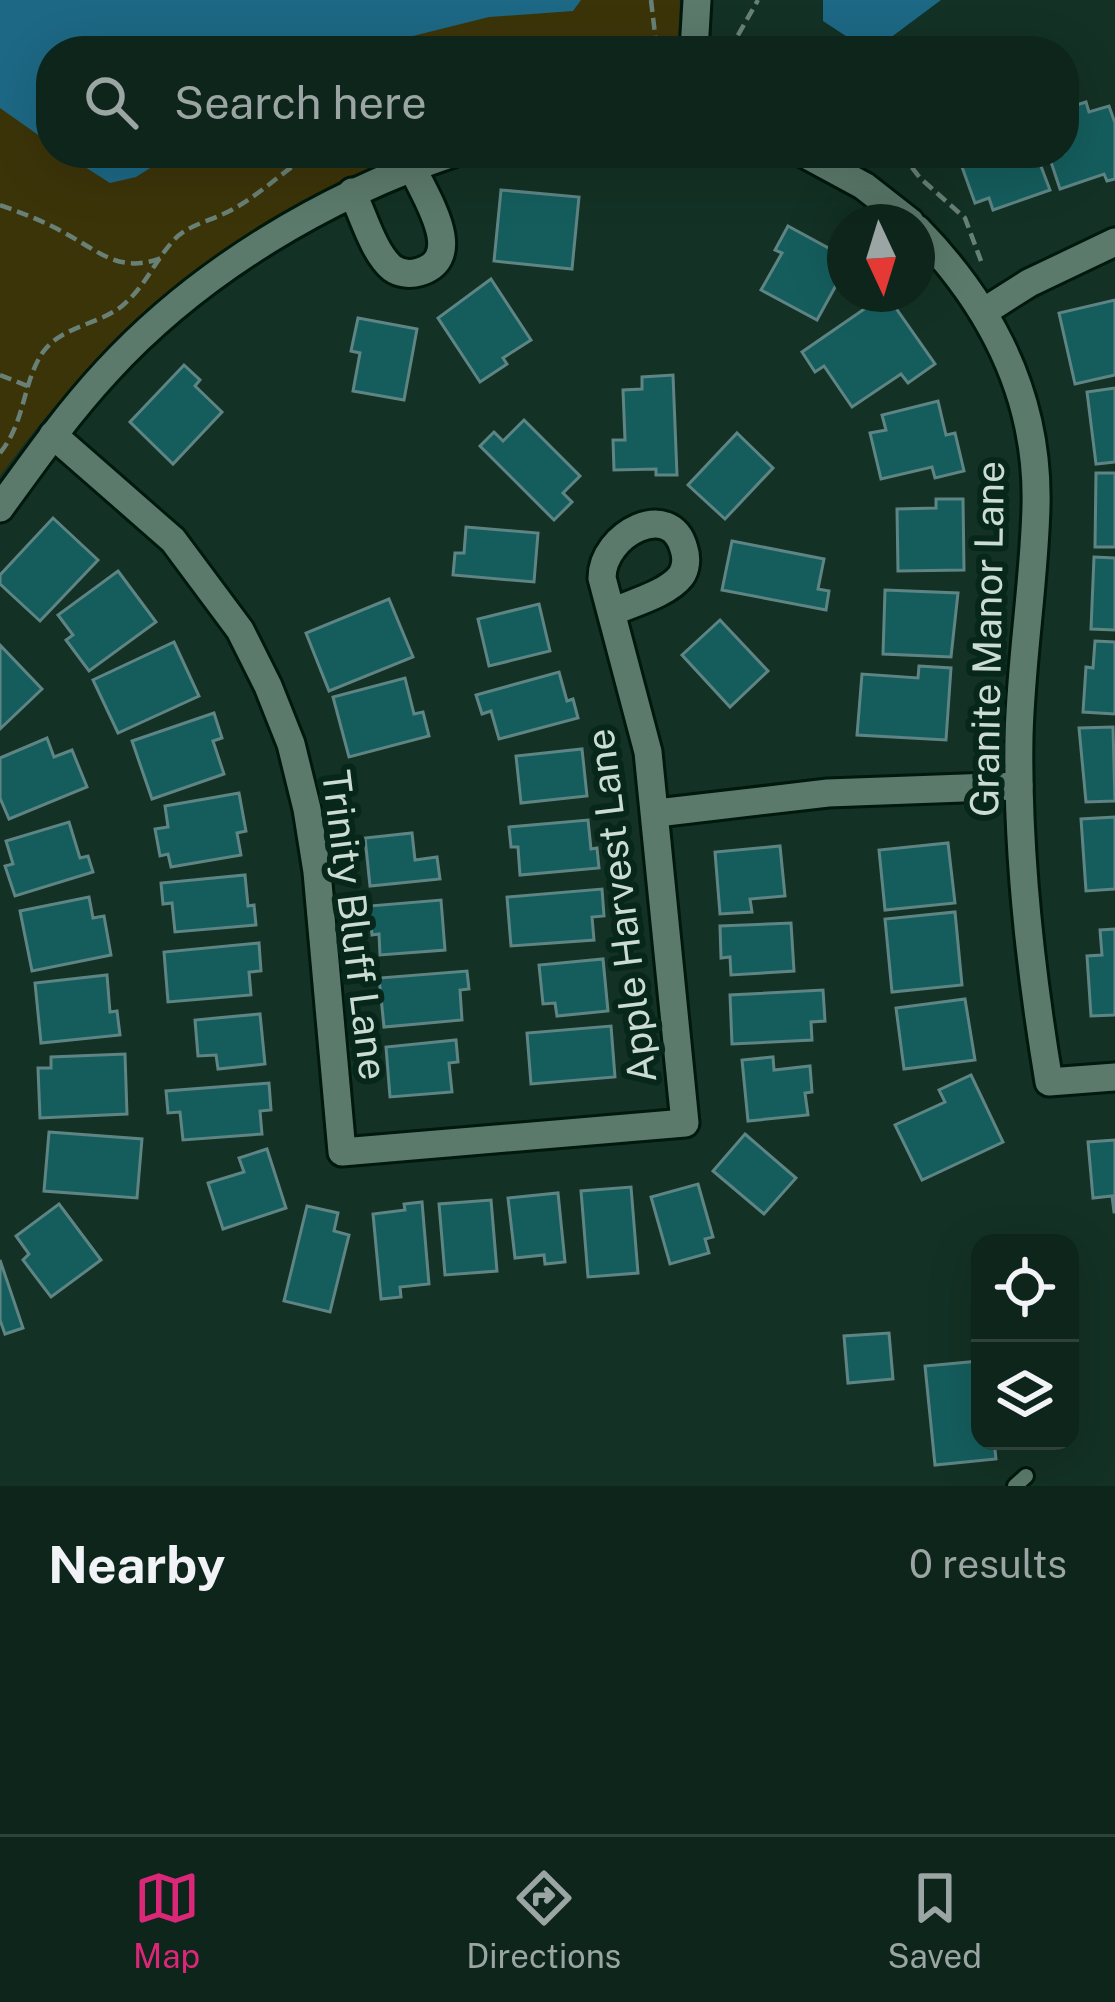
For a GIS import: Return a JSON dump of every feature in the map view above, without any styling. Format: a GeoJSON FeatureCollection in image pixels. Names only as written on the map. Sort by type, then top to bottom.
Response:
{"type":"FeatureCollection","features":[{"type":"Feature","properties":{"kind":"street"},"geometry":{"type":"LineString","coordinates":[[695,36],[697,0]]}},
{"type":"Feature","properties":{"kind":"street"},"geometry":{"type":"LineString","coordinates":[[0,508],[53,434],[107,370],[154,325],[217,275],[352,192],[410,168]]}},
{"type":"Feature","properties":{"kind":"street"},"geometry":{"type":"LineString","coordinates":[[352,192],[383,258],[394,270],[422,272],[436,262],[443,248],[441,232],[412,168]]}},
{"type":"Feature","properties":{"kind":"street"},"geometry":{"type":"LineString","coordinates":[[831,168],[887,204]]}},
{"type":"Feature","properties":{"kind":"street"},"geometry":{"type":"LineString","coordinates":[[985,311],[1029,283],[1115,242]]}},
{"type":"Feature","properties":{"kind":"street","name":"Granite Manor Lane"},"geometry":{"type":"LineString","coordinates":[[935,251],[985,311],[1008,358],[1033,457],[1036,505],[1019,786],[1031,964],[1049,1082],[1115,1077]]}},
{"type":"Feature","properties":{"kind":"street","name":"Trinity Bluff Lane"},"geometry":{"type":"LineString","coordinates":[[53,434],[173,540],[239,630],[268,686],[291,744],[307,809],[343,1152],[685,1124]]}},
{"type":"Feature","properties":{"kind":"street","name":"Apple Harvest Lane"},"geometry":{"type":"LineString","coordinates":[[612,612],[648,752],[657,813],[685,1124]]}},
{"type":"Feature","properties":{"kind":"street"},"geometry":{"type":"LineString","coordinates":[[657,813],[828,793],[1019,786]]}},
{"type":"Feature","properties":{"kind":"path"},"geometry":{"type":"LineString","coordinates":[[651,0],[655,36]]}},
{"type":"Feature","properties":{"kind":"path"},"geometry":{"type":"LineString","coordinates":[[738,36],[758,0]]}},
{"type":"Feature","properties":{"kind":"path"},"geometry":{"type":"LineString","coordinates":[[0,453],[19,422],[45,349],[71,330],[120,307],[148,280],[182,233],[244,205],[293,168]]}},
{"type":"Feature","properties":{"kind":"path"},"geometry":{"type":"LineString","coordinates":[[912,168],[965,218],[985,267]]}},
{"type":"Feature","properties":{"kind":"path"},"geometry":{"type":"LineString","coordinates":[[0,206],[57,229],[110,261],[138,265],[161,258]]}},
{"type":"Feature","properties":{"kind":"path"},"geometry":{"type":"LineString","coordinates":[[0,375],[29,386]]}},
{"type":"Feature","properties":{"kind":"shaded area"},"geometry":{"type":"Polygon","coordinates":[[[0,0],[680,0],[679,36],[36,36],[36,168],[379,168],[288,211],[182,282],[89,368],[0,476],[0,0]]]}},
{"type":"Feature","properties":{"kind":"water"},"geometry":{"type":"Polygon","coordinates":[[[0,0],[581,0],[573,11],[489,17],[413,36],[36,36],[36,133],[0,108],[0,0]]]}},
{"type":"Feature","properties":{"kind":"water"},"geometry":{"type":"Polygon","coordinates":[[[823,0],[941,0],[893,36],[846,36],[823,21],[823,0]]]}},
{"type":"Feature","properties":{"kind":"water"},"geometry":{"type":"Polygon","coordinates":[[[86,168],[150,168],[136,177],[110,183],[86,168]]]}},
{"type":"Feature","properties":{"kind":"building"},"geometry":{"type":"Polygon","coordinates":[[[1086,102],[1089,112],[1109,106],[1115,123],[1115,179],[1107,181],[1104,174],[1060,189],[1053,168],[1079,168],[1079,104],[1086,102]]]}},
{"type":"Feature","properties":{"kind":"building"},"geometry":{"type":"Polygon","coordinates":[[[962,168],[1042,168],[1050,190],[993,210],[989,198],[975,203],[962,168]]]}},
{"type":"Feature","properties":{"kind":"building"},"geometry":{"type":"Polygon","coordinates":[[[501,190],[579,197],[572,269],[494,261],[501,190]]]}},
{"type":"Feature","properties":{"kind":"building"},"geometry":{"type":"Polygon","coordinates":[[[788,226],[827,247],[827,302],[817,320],[761,290],[782,253],[775,250],[788,226]]]}},
{"type":"Feature","properties":{"kind":"building"},"geometry":{"type":"Polygon","coordinates":[[[491,279],[531,340],[503,358],[507,364],[480,382],[438,318],[491,279]]]}},
{"type":"Feature","properties":{"kind":"building"},"geometry":{"type":"Polygon","coordinates":[[[1115,300],[1115,375],[1075,384],[1059,313],[1115,300]]]}},
{"type":"Feature","properties":{"kind":"building"},"geometry":{"type":"Polygon","coordinates":[[[860,312],[899,312],[935,364],[908,383],[901,374],[852,407],[824,366],[815,372],[802,352],[860,312]]]}},
{"type":"Feature","properties":{"kind":"building"},"geometry":{"type":"Polygon","coordinates":[[[358,318],[417,329],[404,400],[353,391],[360,353],[351,351],[358,318]]]}},
{"type":"Feature","properties":{"kind":"building"},"geometry":{"type":"Polygon","coordinates":[[[184,365],[200,380],[195,386],[222,412],[173,464],[130,422],[184,365]]]}},
{"type":"Feature","properties":{"kind":"building"},"geometry":{"type":"Polygon","coordinates":[[[673,375],[677,475],[656,475],[656,469],[614,470],[613,440],[625,440],[623,390],[642,389],[642,377],[673,375]]]}},
{"type":"Feature","properties":{"kind":"building"},"geometry":{"type":"Polygon","coordinates":[[[1115,388],[1115,462],[1096,464],[1087,392],[1115,388]]]}},
{"type":"Feature","properties":{"kind":"building"},"geometry":{"type":"Polygon","coordinates":[[[938,401],[946,435],[955,433],[964,471],[935,478],[932,467],[881,479],[870,433],[886,430],[882,415],[938,401]]]}},
{"type":"Feature","properties":{"kind":"building"},"geometry":{"type":"Polygon","coordinates":[[[524,420],[580,476],[563,493],[572,502],[554,520],[480,446],[494,432],[503,441],[524,420]]]}},
{"type":"Feature","properties":{"kind":"building"},"geometry":{"type":"Polygon","coordinates":[[[737,433],[773,468],[725,519],[688,485],[737,433]]]}},
{"type":"Feature","properties":{"kind":"building"},"geometry":{"type":"Polygon","coordinates":[[[1096,473],[1115,473],[1115,547],[1095,547],[1096,473]]]}},
{"type":"Feature","properties":{"kind":"building"},"geometry":{"type":"Polygon","coordinates":[[[936,499],[963,499],[964,570],[898,571],[897,509],[936,508],[936,499]]]}},
{"type":"Feature","properties":{"kind":"building"},"geometry":{"type":"Polygon","coordinates":[[[53,518],[98,560],[40,621],[0,584],[0,575],[53,518]]]}},
{"type":"Feature","properties":{"kind":"building"},"geometry":{"type":"Polygon","coordinates":[[[466,527],[538,533],[534,582],[453,575],[455,553],[464,553],[466,527]]]}},
{"type":"Feature","properties":{"kind":"building"},"geometry":{"type":"Polygon","coordinates":[[[732,541],[824,559],[818,589],[829,591],[826,610],[722,590],[732,541]]]}},
{"type":"Feature","properties":{"kind":"building"},"geometry":{"type":"Polygon","coordinates":[[[1094,557],[1115,558],[1115,630],[1091,629],[1094,557]]]}},
{"type":"Feature","properties":{"kind":"building"},"geometry":{"type":"Polygon","coordinates":[[[118,571],[156,622],[89,671],[66,640],[73,635],[58,615],[118,571]]]}},
{"type":"Feature","properties":{"kind":"building"},"geometry":{"type":"Polygon","coordinates":[[[885,590],[958,593],[951,657],[883,654],[885,590]]]}},
{"type":"Feature","properties":{"kind":"building"},"geometry":{"type":"Polygon","coordinates":[[[389,599],[413,657],[329,691],[306,633],[389,599]]]}},
{"type":"Feature","properties":{"kind":"building"},"geometry":{"type":"Polygon","coordinates":[[[539,604],[550,651],[489,666],[478,619],[539,604]]]}},
{"type":"Feature","properties":{"kind":"building"},"geometry":{"type":"Polygon","coordinates":[[[720,620],[768,671],[730,707],[682,655],[720,620]]]}},
{"type":"Feature","properties":{"kind":"building"},"geometry":{"type":"Polygon","coordinates":[[[1095,641],[1115,642],[1115,714],[1083,712],[1086,667],[1093,668],[1095,641]]]}},
{"type":"Feature","properties":{"kind":"building"},"geometry":{"type":"Polygon","coordinates":[[[174,642],[199,696],[118,733],[93,680],[174,642]]]}},
{"type":"Feature","properties":{"kind":"building"},"geometry":{"type":"Polygon","coordinates":[[[0,645],[42,689],[0,729],[0,645]]]}},
{"type":"Feature","properties":{"kind":"building"},"geometry":{"type":"Polygon","coordinates":[[[919,666],[951,668],[946,740],[857,735],[862,674],[918,678],[919,666]]]}},
{"type":"Feature","properties":{"kind":"building"},"geometry":{"type":"Polygon","coordinates":[[[559,672],[567,701],[573,699],[578,718],[499,739],[491,711],[482,714],[476,695],[559,672]]]}},
{"type":"Feature","properties":{"kind":"building"},"geometry":{"type":"Polygon","coordinates":[[[405,678],[414,714],[423,712],[429,736],[349,757],[333,697],[405,678]]]}},
{"type":"Feature","properties":{"kind":"building"},"geometry":{"type":"Polygon","coordinates":[[[214,713],[222,738],[213,741],[224,774],[152,799],[132,741],[214,713]]]}},
{"type":"Feature","properties":{"kind":"building"},"geometry":{"type":"Polygon","coordinates":[[[1113,727],[1115,801],[1086,802],[1079,728],[1113,727]]]}},
{"type":"Feature","properties":{"kind":"building"},"geometry":{"type":"Polygon","coordinates":[[[47,738],[54,757],[72,750],[87,787],[9,819],[0,798],[0,758],[47,738]]]}},
{"type":"Feature","properties":{"kind":"building"},"geometry":{"type":"Polygon","coordinates":[[[582,749],[587,796],[521,803],[516,756],[582,749]]]}},
{"type":"Feature","properties":{"kind":"building"},"geometry":{"type":"Polygon","coordinates":[[[239,793],[246,831],[237,833],[241,855],[171,867],[168,854],[160,856],[155,829],[168,827],[165,806],[239,793]]]}},
{"type":"Feature","properties":{"kind":"building"},"geometry":{"type":"Polygon","coordinates":[[[1115,817],[1115,889],[1086,891],[1081,819],[1115,817]]]}},
{"type":"Feature","properties":{"kind":"building"},"geometry":{"type":"Polygon","coordinates":[[[588,820],[599,868],[520,875],[518,847],[511,847],[509,827],[588,820]]]}},
{"type":"Feature","properties":{"kind":"building"},"geometry":{"type":"Polygon","coordinates":[[[69,822],[80,858],[88,856],[93,872],[15,896],[5,866],[13,864],[6,841],[69,822]]]}},
{"type":"Feature","properties":{"kind":"building"},"geometry":{"type":"Polygon","coordinates":[[[412,833],[415,860],[437,857],[440,879],[370,886],[365,838],[412,833]]]}},
{"type":"Feature","properties":{"kind":"building"},"geometry":{"type":"Polygon","coordinates":[[[948,843],[955,903],[885,910],[879,850],[948,843]]]}},
{"type":"Feature","properties":{"kind":"building"},"geometry":{"type":"Polygon","coordinates":[[[780,846],[785,896],[750,899],[752,912],[720,914],[715,852],[780,846]]]}},
{"type":"Feature","properties":{"kind":"building"},"geometry":{"type":"Polygon","coordinates":[[[245,875],[248,906],[254,905],[256,925],[175,932],[172,903],[163,904],[161,883],[245,875]]]}},
{"type":"Feature","properties":{"kind":"building"},"geometry":{"type":"Polygon","coordinates":[[[602,889],[604,916],[592,917],[594,940],[511,946],[507,897],[602,889]]]}},
{"type":"Feature","properties":{"kind":"building"},"geometry":{"type":"Polygon","coordinates":[[[89,897],[93,918],[104,916],[111,955],[32,971],[20,911],[89,897]]]}},
{"type":"Feature","properties":{"kind":"building"},"geometry":{"type":"Polygon","coordinates":[[[441,900],[445,950],[380,955],[379,934],[372,935],[369,906],[441,900]]]}},
{"type":"Feature","properties":{"kind":"building"},"geometry":{"type":"Polygon","coordinates":[[[955,912],[962,985],[892,992],[885,919],[955,912]]]}},
{"type":"Feature","properties":{"kind":"building"},"geometry":{"type":"Polygon","coordinates":[[[791,923],[794,971],[731,975],[730,957],[721,958],[720,926],[791,923]]]}},
{"type":"Feature","properties":{"kind":"building"},"geometry":{"type":"Polygon","coordinates":[[[1115,929],[1115,1015],[1091,1016],[1087,956],[1102,955],[1100,930],[1115,929]]]}},
{"type":"Feature","properties":{"kind":"building"},"geometry":{"type":"Polygon","coordinates":[[[259,943],[261,971],[249,972],[251,995],[168,1002],[164,952],[259,943]]]}},
{"type":"Feature","properties":{"kind":"building"},"geometry":{"type":"Polygon","coordinates":[[[603,959],[608,1011],[557,1016],[555,1003],[543,1004],[539,965],[603,959]]]}},
{"type":"Feature","properties":{"kind":"building"},"geometry":{"type":"Polygon","coordinates":[[[467,971],[469,989],[460,990],[462,1020],[384,1027],[379,978],[467,971]]]}},
{"type":"Feature","properties":{"kind":"building"},"geometry":{"type":"Polygon","coordinates":[[[107,975],[110,1012],[117,1011],[120,1035],[41,1043],[35,983],[107,975]]]}},
{"type":"Feature","properties":{"kind":"building"},"geometry":{"type":"Polygon","coordinates":[[[823,990],[825,1021],[811,1022],[812,1040],[732,1044],[730,995],[823,990]]]}},
{"type":"Feature","properties":{"kind":"building"},"geometry":{"type":"Polygon","coordinates":[[[965,999],[975,1060],[904,1069],[896,1008],[965,999]]]}},
{"type":"Feature","properties":{"kind":"building"},"geometry":{"type":"Polygon","coordinates":[[[260,1014],[265,1064],[218,1069],[216,1055],[198,1056],[195,1020],[260,1014]]]}},
{"type":"Feature","properties":{"kind":"building"},"geometry":{"type":"Polygon","coordinates":[[[611,1026],[615,1077],[531,1084],[527,1033],[611,1026]]]}},
{"type":"Feature","properties":{"kind":"building"},"geometry":{"type":"Polygon","coordinates":[[[456,1040],[458,1062],[449,1063],[452,1092],[390,1097],[386,1047],[456,1040]]]}},
{"type":"Feature","properties":{"kind":"building"},"geometry":{"type":"Polygon","coordinates":[[[125,1054],[127,1114],[40,1118],[38,1068],[51,1068],[51,1057],[125,1054]]]}},
{"type":"Feature","properties":{"kind":"building"},"geometry":{"type":"Polygon","coordinates":[[[773,1057],[774,1070],[810,1066],[812,1092],[805,1093],[808,1115],[748,1121],[742,1060],[773,1057]]]}},
{"type":"Feature","properties":{"kind":"building"},"geometry":{"type":"Polygon","coordinates":[[[971,1075],[1003,1142],[922,1180],[895,1125],[945,1102],[939,1090],[971,1075]]]}},
{"type":"Feature","properties":{"kind":"building"},"geometry":{"type":"Polygon","coordinates":[[[269,1083],[271,1110],[260,1111],[262,1134],[183,1140],[180,1112],[168,1113],[166,1091],[269,1083]]]}},
{"type":"Feature","properties":{"kind":"building"},"geometry":{"type":"Polygon","coordinates":[[[49,1132],[142,1139],[137,1198],[44,1191],[49,1132]]]}},
{"type":"Feature","properties":{"kind":"building"},"geometry":{"type":"Polygon","coordinates":[[[745,1134],[796,1178],[764,1214],[713,1171],[745,1134]]]}},
{"type":"Feature","properties":{"kind":"building"},"geometry":{"type":"Polygon","coordinates":[[[1115,1140],[1114,1212],[1112,1196],[1093,1198],[1088,1142],[1115,1140]]]}},
{"type":"Feature","properties":{"kind":"building"},"geometry":{"type":"Polygon","coordinates":[[[267,1149],[286,1208],[223,1229],[208,1183],[244,1172],[239,1158],[267,1149]]]}},
{"type":"Feature","properties":{"kind":"building"},"geometry":{"type":"Polygon","coordinates":[[[698,1184],[713,1237],[705,1239],[709,1253],[670,1264],[651,1197],[698,1184]]]}},
{"type":"Feature","properties":{"kind":"building"},"geometry":{"type":"Polygon","coordinates":[[[631,1187],[638,1273],[588,1277],[581,1191],[631,1187]]]}},
{"type":"Feature","properties":{"kind":"building"},"geometry":{"type":"Polygon","coordinates":[[[558,1193],[565,1262],[545,1264],[544,1255],[515,1258],[508,1198],[558,1193]]]}},
{"type":"Feature","properties":{"kind":"building"},"geometry":{"type":"Polygon","coordinates":[[[491,1200],[497,1271],[445,1275],[439,1204],[491,1200]]]}},
{"type":"Feature","properties":{"kind":"building"},"geometry":{"type":"Polygon","coordinates":[[[422,1202],[429,1284],[400,1287],[401,1297],[381,1299],[373,1214],[405,1210],[404,1204],[422,1202]]]}},
{"type":"Feature","properties":{"kind":"building"},"geometry":{"type":"Polygon","coordinates":[[[59,1204],[101,1260],[51,1297],[23,1260],[29,1254],[16,1236],[59,1204]]]}},
{"type":"Feature","properties":{"kind":"building"},"geometry":{"type":"Polygon","coordinates":[[[307,1206],[338,1213],[334,1231],[349,1235],[330,1312],[284,1301],[307,1206]]]}},
{"type":"Feature","properties":{"kind":"building"},"geometry":{"type":"Polygon","coordinates":[[[0,1260],[23,1328],[5,1334],[0,1320],[0,1260]]]}},
{"type":"Feature","properties":{"kind":"building"},"geometry":{"type":"Polygon","coordinates":[[[889,1333],[893,1379],[848,1383],[844,1336],[889,1333]]]}},
{"type":"Feature","properties":{"kind":"building"},"geometry":{"type":"Polygon","coordinates":[[[971,1362],[971,1450],[995,1450],[996,1459],[935,1465],[925,1366],[971,1362]]]}}]}
